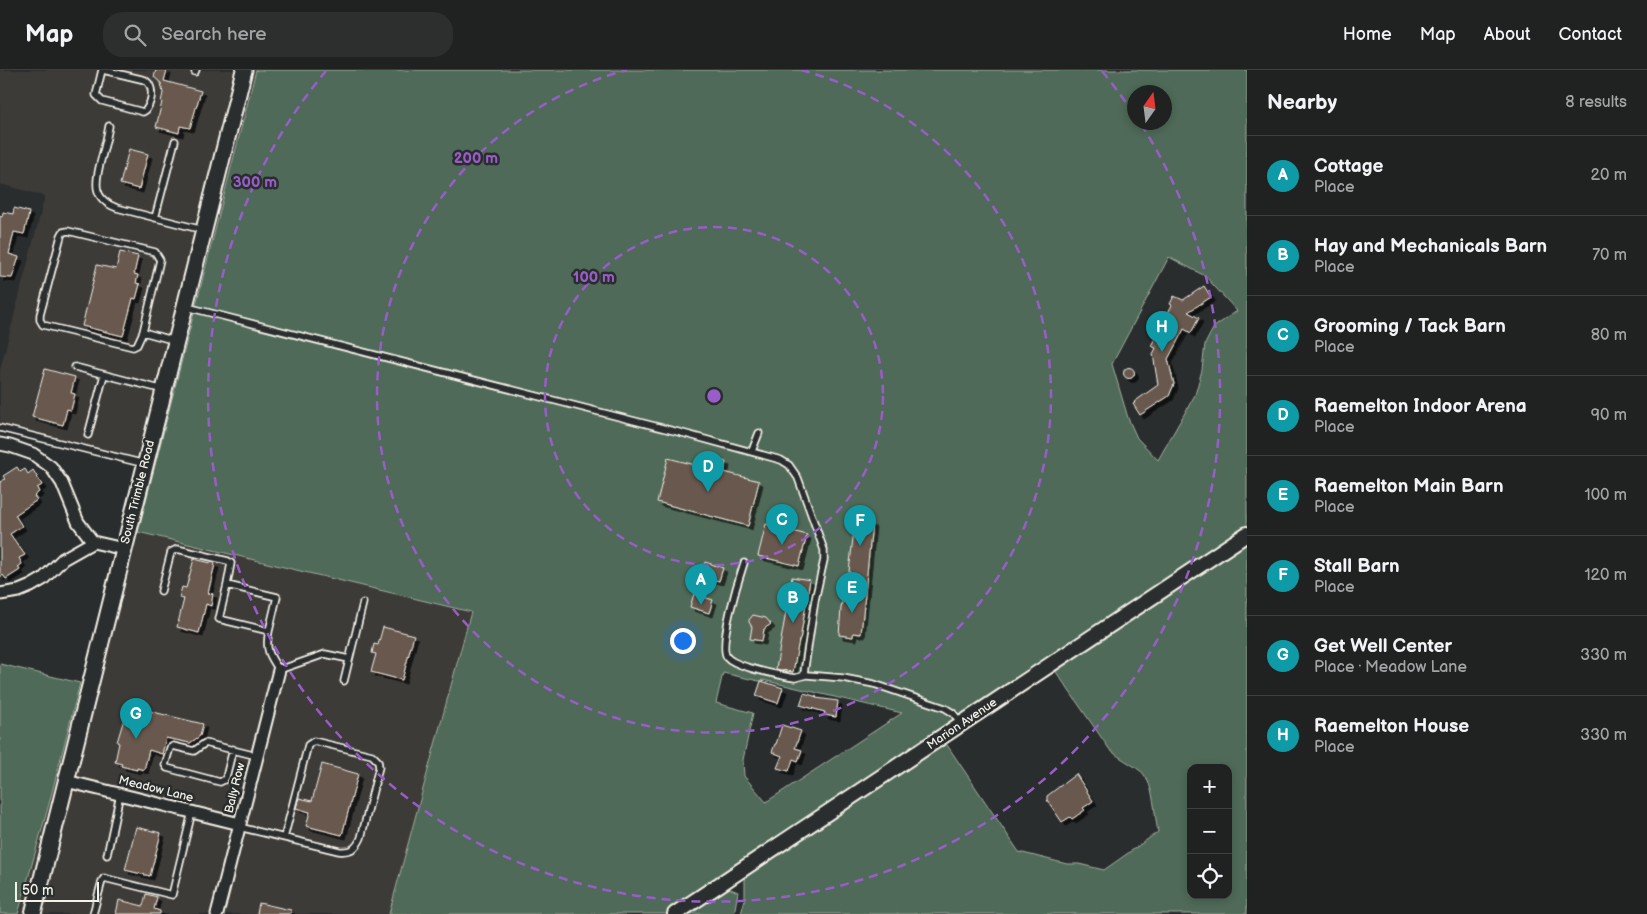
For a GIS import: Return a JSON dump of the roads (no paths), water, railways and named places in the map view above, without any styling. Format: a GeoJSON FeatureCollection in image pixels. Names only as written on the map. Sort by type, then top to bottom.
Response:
{"type":"FeatureCollection","features":[{"type":"Feature","properties":{"kind":"main road","name":"South Trimble Road"},"geometry":{"type":"LineString","coordinates":[[33,914],[244,70]]}},
{"type":"Feature","properties":{"kind":"street"},"geometry":{"type":"LineString","coordinates":[[0,444],[33,454],[51,467],[62,482],[78,522],[93,542],[124,549]]}},
{"type":"Feature","properties":{"kind":"street","name":"Marion Avenue"},"geometry":{"type":"LineString","coordinates":[[675,914],[1247,534]]}},
{"type":"Feature","properties":{"kind":"street"},"geometry":{"type":"LineString","coordinates":[[0,594],[19,591],[44,579],[63,559],[93,542]]}},
{"type":"Feature","properties":{"kind":"street","name":"Bally Row"},"geometry":{"type":"LineString","coordinates":[[217,914],[279,670]]}},
{"type":"Feature","properties":{"kind":"street","name":"Meadow Lane"},"geometry":{"type":"LineString","coordinates":[[66,781],[240,825]]}},
{"type":"Feature","properties":{"kind":"lane"},"geometry":{"type":"LineString","coordinates":[[103,70],[145,80],[151,84],[152,89],[148,108],[144,112],[102,101],[96,95],[103,70]]}},
{"type":"Feature","properties":{"kind":"lane"},"geometry":{"type":"LineString","coordinates":[[110,126],[97,174],[96,184],[102,200],[108,205],[204,230]]}},
{"type":"Feature","properties":{"kind":"lane"},"geometry":{"type":"LineString","coordinates":[[155,218],[175,141]]}},
{"type":"Feature","properties":{"kind":"lane"},"geometry":{"type":"LineString","coordinates":[[68,230],[155,252],[159,256],[160,260],[143,332],[140,342],[133,347],[43,324],[40,320],[40,315],[60,236],[63,232],[68,230]]}},
{"type":"Feature","properties":{"kind":"lane"},"geometry":{"type":"LineString","coordinates":[[185,307],[781,460],[789,465],[794,472],[824,550],[824,560],[815,600],[804,671],[806,675]]}},
{"type":"Feature","properties":{"kind":"lane"},"geometry":{"type":"LineString","coordinates":[[143,332],[176,341]]}},
{"type":"Feature","properties":{"kind":"lane"},"geometry":{"type":"LineString","coordinates":[[75,367],[164,390]]}},
{"type":"Feature","properties":{"kind":"lane"},"geometry":{"type":"LineString","coordinates":[[88,435],[104,375]]}},
{"type":"Feature","properties":{"kind":"lane"},"geometry":{"type":"LineString","coordinates":[[0,428],[145,464]]}},
{"type":"Feature","properties":{"kind":"lane"},"geometry":{"type":"LineString","coordinates":[[752,452],[759,433]]}},
{"type":"Feature","properties":{"kind":"lane"},"geometry":{"type":"LineString","coordinates":[[161,591],[171,552],[176,549],[228,561],[231,563],[231,567],[219,619],[269,631]]}},
{"type":"Feature","properties":{"kind":"lane"},"geometry":{"type":"LineString","coordinates":[[744,563],[724,642],[724,652],[727,656],[738,664],[789,677],[795,678],[806,675],[843,678],[887,688],[945,708],[953,713],[962,724]]}},
{"type":"Feature","properties":{"kind":"lane"},"geometry":{"type":"LineString","coordinates":[[227,585],[277,597],[267,646],[269,656],[279,670],[325,654],[349,659]]}},
{"type":"Feature","properties":{"kind":"lane"},"geometry":{"type":"LineString","coordinates":[[344,681],[363,603]]}},
{"type":"Feature","properties":{"kind":"lane"},"geometry":{"type":"LineString","coordinates":[[240,825],[284,838],[339,852],[348,852],[357,847],[361,838],[379,767],[378,761],[372,755],[314,741],[310,742],[284,838]]}},
{"type":"Feature","properties":{"kind":"lane"},"geometry":{"type":"LineString","coordinates":[[233,749],[226,777],[220,782],[167,768],[165,765],[170,748],[173,746],[194,751],[205,743],[233,749],[257,756]]}},
{"type":"Feature","properties":{"kind":"lane"},"geometry":{"type":"LineString","coordinates":[[107,855],[120,794]]}},
{"type":"Feature","properties":{"kind":"lane"},"geometry":{"type":"LineString","coordinates":[[93,914],[104,878],[172,895],[192,812]]}},
{"type":"Feature","properties":{"kind":"place","name":"Raemelton House"},"geometry":{"type":"Point","coordinates":[1162,352]}},
{"type":"Feature","properties":{"kind":"place","name":"Raemelton Indoor Arena"},"geometry":{"type":"Point","coordinates":[708,492]}},
{"type":"Feature","properties":{"kind":"place","name":"Grooming / Tack Barn"},"geometry":{"type":"Point","coordinates":[782,545]}},
{"type":"Feature","properties":{"kind":"place","name":"Stall Barn"},"geometry":{"type":"Point","coordinates":[860,546]}},
{"type":"Feature","properties":{"kind":"place","name":"Cottage"},"geometry":{"type":"Point","coordinates":[701,605]}},
{"type":"Feature","properties":{"kind":"place","name":"Raemelton Main Barn"},"geometry":{"type":"Point","coordinates":[852,613]}},
{"type":"Feature","properties":{"kind":"place","name":"Hay and Mechanicals Barn"},"geometry":{"type":"Point","coordinates":[793,623]}},
{"type":"Feature","properties":{"kind":"place","name":"Get Well Center"},"geometry":{"type":"Point","coordinates":[136,739]}}]}
